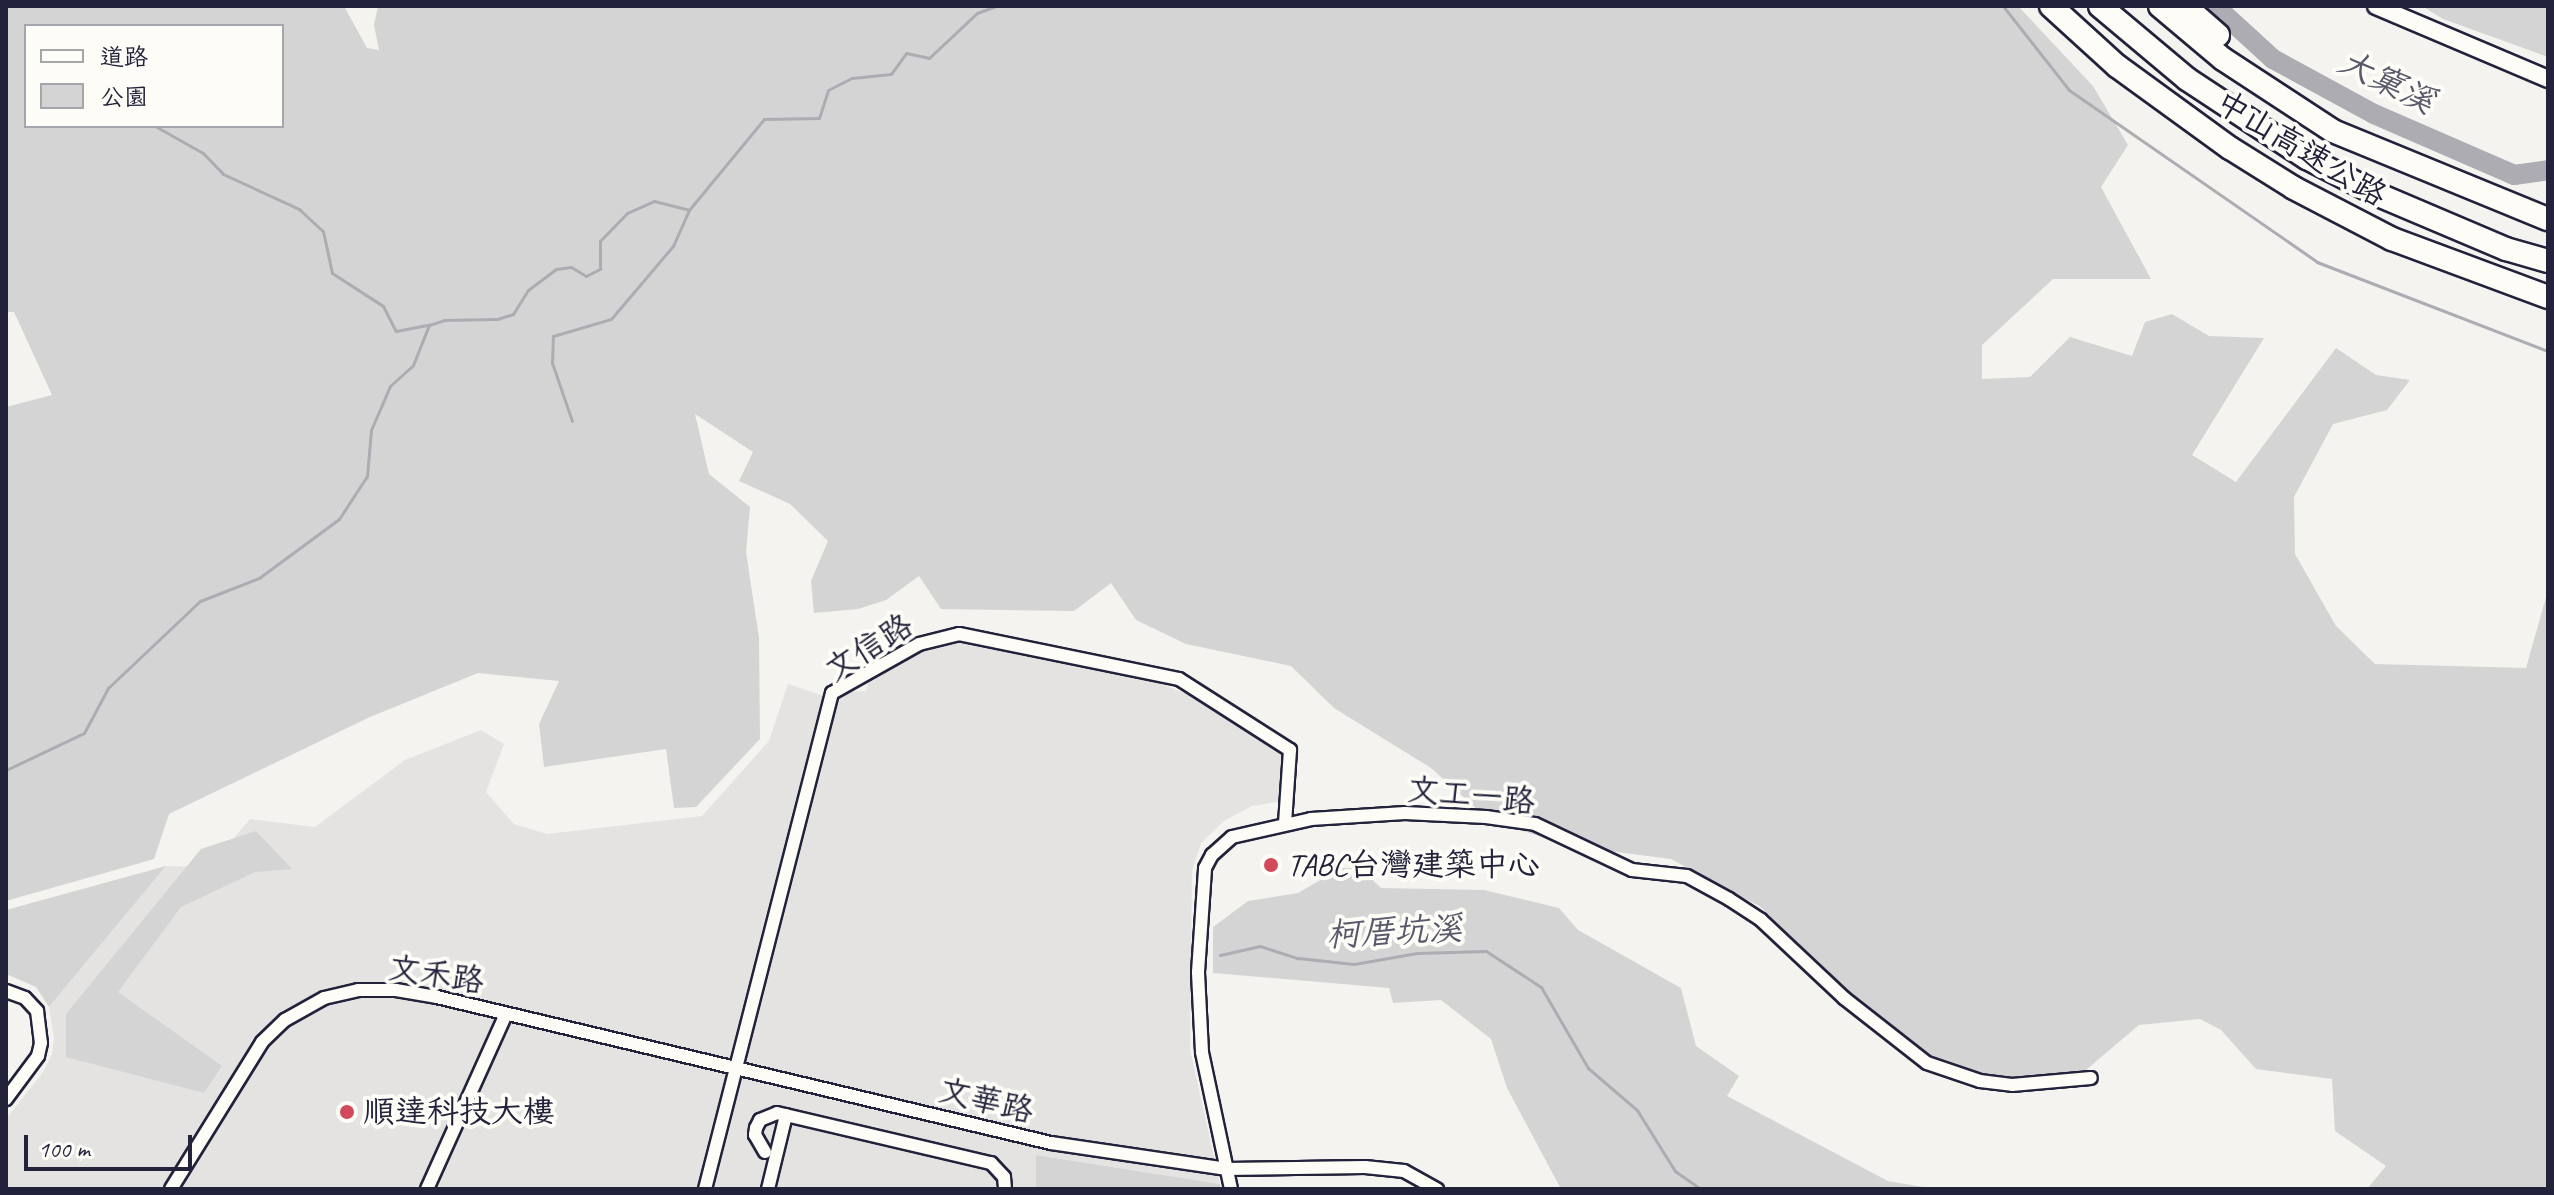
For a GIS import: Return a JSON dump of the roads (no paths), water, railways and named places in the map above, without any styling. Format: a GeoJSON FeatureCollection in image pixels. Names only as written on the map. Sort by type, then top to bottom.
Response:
{"type":"FeatureCollection","features":[{"type":"Feature","properties":{"kind":"highway","name":"中山高速公路"},"geometry":{"type":"LineString","coordinates":[[2051,6],[2127,74],[2230,148],[2294,188],[2392,239],[2548,297]]}},
{"type":"Feature","properties":{"kind":"highway","name":"中山高速公路"},"geometry":{"type":"LineString","coordinates":[[2100,6],[2187,79],[2307,158],[2381,196],[2506,249],[2548,261]]}},
{"type":"Feature","properties":{"kind":"highway"},"geometry":{"type":"LineString","coordinates":[[2160,6],[2223,59],[2333,131],[2548,219]]}},
{"type":"Feature","properties":{"kind":"highway"},"geometry":{"type":"LineString","coordinates":[[2185,6],[2230,46],[2338,116],[2548,205]]}},
{"type":"Feature","properties":{"kind":"street"},"geometry":{"type":"LineString","coordinates":[[2376,6],[2548,79]]}},
{"type":"Feature","properties":{"kind":"street","name":"文信路"},"geometry":{"type":"LineString","coordinates":[[705,1189],[832,693],[919,644],[948,635],[970,636],[1179,679],[1290,750],[1285,823]]}},
{"type":"Feature","properties":{"kind":"street","name":"文工一路"},"geometry":{"type":"LineString","coordinates":[[1231,1189],[1202,1052],[1198,972],[1202,884],[1212,855],[1232,837],[1285,823],[1343,815],[1405,813],[1486,817],[1535,824],[1632,870],[1687,876],[1761,920],[1844,998],[1927,1063],[1980,1081],[2012,1085],[2091,1078]]}},
{"type":"Feature","properties":{"kind":"street","name":"文禾路"},"geometry":{"type":"LineString","coordinates":[[171,1189],[262,1042],[285,1020],[324,998],[358,990],[396,990],[736,1068]]}},
{"type":"Feature","properties":{"kind":"street"},"geometry":{"type":"LineString","coordinates":[[6,991],[25,998],[37,1011],[41,1043],[38,1056],[6,1099]]}},
{"type":"Feature","properties":{"kind":"street"},"geometry":{"type":"LineString","coordinates":[[427,1189],[506,1014]]}},
{"type":"Feature","properties":{"kind":"street","name":"文華路"},"geometry":{"type":"LineString","coordinates":[[736,1068],[1051,1143],[1227,1169],[1365,1167],[1404,1171],[1437,1189]]}},
{"type":"Feature","properties":{"kind":"street"},"geometry":{"type":"LineString","coordinates":[[765,1152],[755,1135],[760,1120],[777,1113],[991,1163],[1004,1177],[1005,1189]]}},
{"type":"Feature","properties":{"kind":"street"},"geometry":{"type":"LineString","coordinates":[[768,1189],[786,1115]]}},
{"type":"Feature","properties":{"kind":"waterway"},"geometry":{"type":"LineString","coordinates":[[6,770],[84,733],[108,688],[200,601],[259,578],[339,519],[367,476],[371,430],[390,386],[413,365],[429,325],[444,320],[497,319],[513,314],[528,290],[556,269],[571,267],[586,276],[600,269],[600,241],[627,213],[654,201],[689,210],[764,119],[819,118],[828,90],[852,78],[891,74],[906,53],[929,58],[977,13],[996,6]]}},
{"type":"Feature","properties":{"kind":"waterway"},"geometry":{"type":"LineString","coordinates":[[2003,6],[2069,90],[2317,262],[2548,351]]}},
{"type":"Feature","properties":{"kind":"waterway","name":"大窠溪"},"geometry":{"type":"LineString","coordinates":[[2215,6],[2273,59],[2374,114],[2514,175],[2548,170]]}},
{"type":"Feature","properties":{"kind":"waterway"},"geometry":{"type":"LineString","coordinates":[[159,128],[203,153],[223,174],[299,209],[323,231],[332,273],[383,306],[396,331],[428,325]]}},
{"type":"Feature","properties":{"kind":"waterway"},"geometry":{"type":"LineString","coordinates":[[572,421],[552,363],[553,336],[611,319],[673,246],[689,210]]}},
{"type":"Feature","properties":{"kind":"waterway","name":"柯厝坑溪"},"geometry":{"type":"LineString","coordinates":[[1220,955],[1260,946],[1298,958],[1354,964],[1417,953],[1486,951],[1541,987],[1588,1068],[1637,1110],[1675,1171],[1701,1189]]}},
{"type":"Feature","properties":{"kind":"place","name":"TABC台灣建築中心"},"geometry":{"type":"Point","coordinates":[1271,865]}},
{"type":"Feature","properties":{"kind":"place","name":"順達科技大樓"},"geometry":{"type":"Point","coordinates":[347,1112]}}]}
